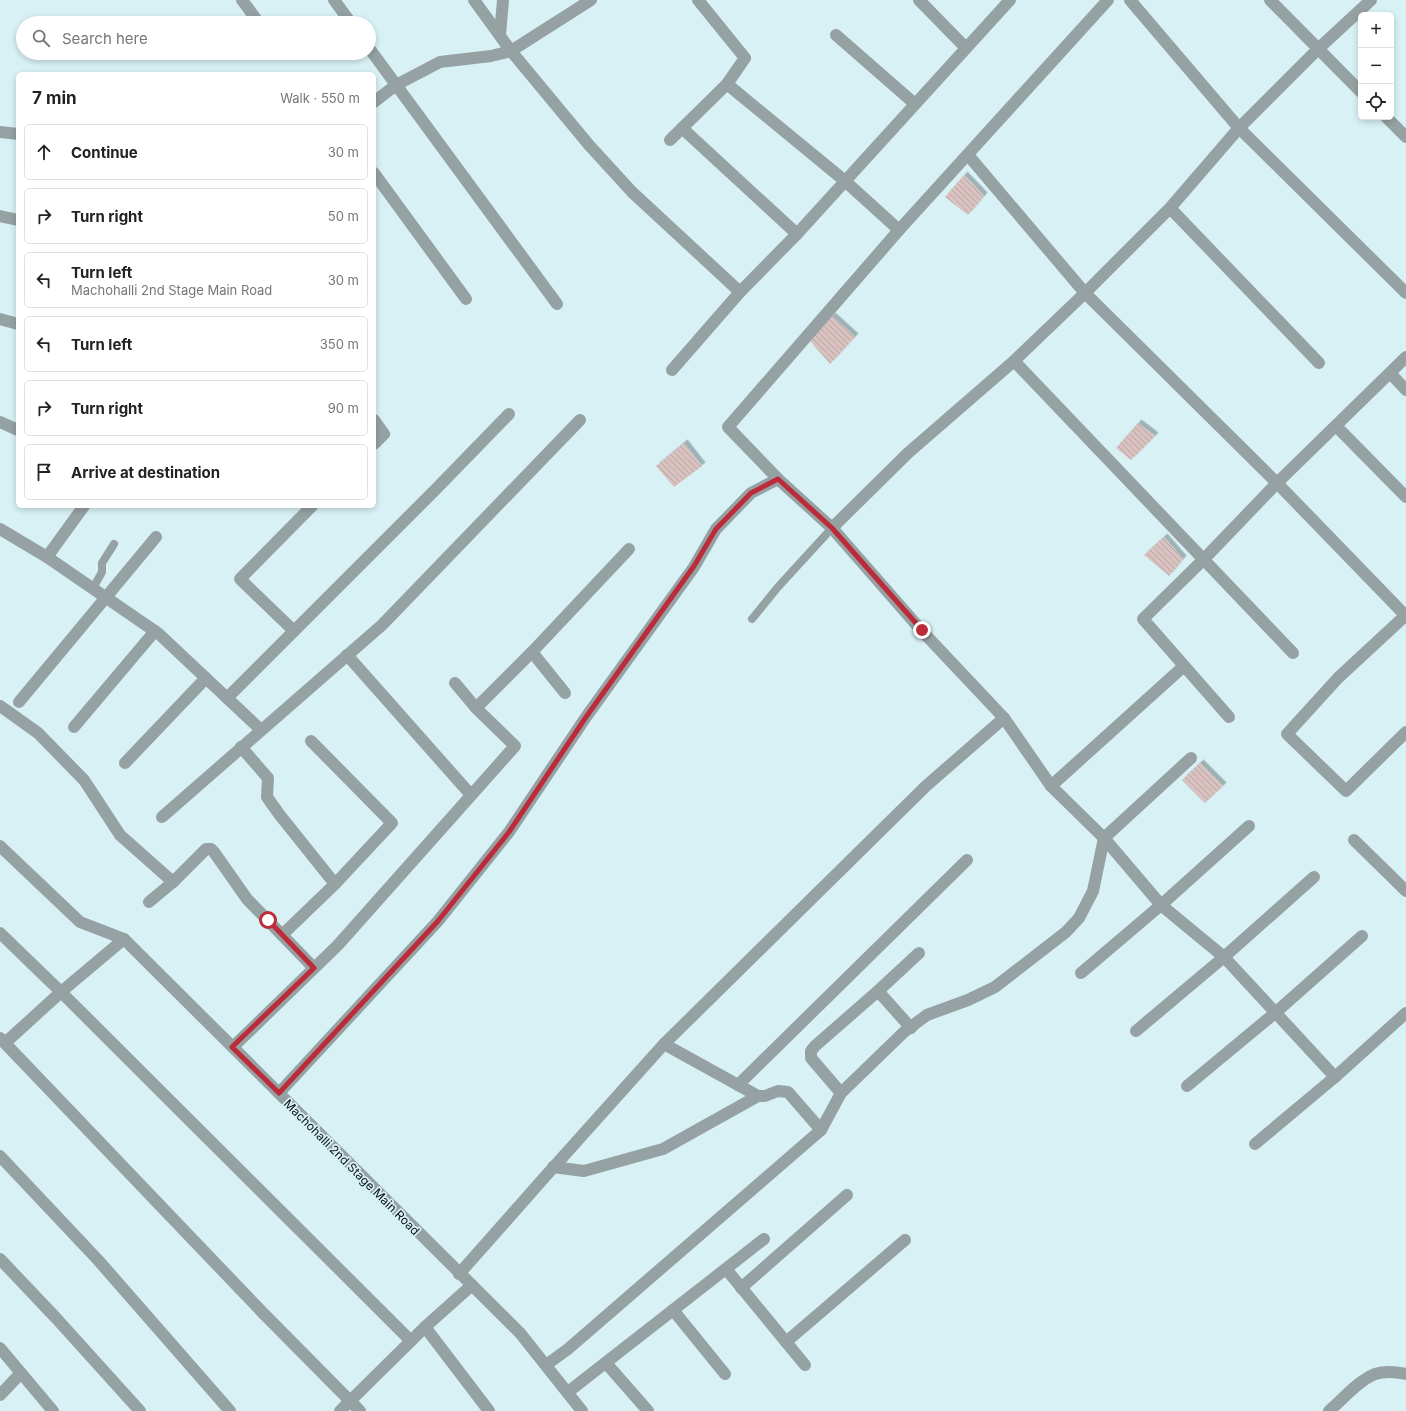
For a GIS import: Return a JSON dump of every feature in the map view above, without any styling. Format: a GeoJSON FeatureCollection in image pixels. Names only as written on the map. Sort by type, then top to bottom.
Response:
{"type":"FeatureCollection","features":[{"type":"Feature","properties":{"kind":"street"},"geometry":{"type":"LineString","coordinates":[[242,0],[254,16]]}},
{"type":"Feature","properties":{"kind":"street"},"geometry":{"type":"LineString","coordinates":[[334,0],[346,16]]}},
{"type":"Feature","properties":{"kind":"street"},"geometry":{"type":"LineString","coordinates":[[474,0],[511,51],[589,145],[632,192],[740,292]]}},
{"type":"Feature","properties":{"kind":"street"},"geometry":{"type":"LineString","coordinates":[[500,35],[503,0]]}},
{"type":"Feature","properties":{"kind":"street"},"geometry":{"type":"LineString","coordinates":[[376,100],[396,85],[440,62],[491,56],[511,51],[590,0]]}},
{"type":"Feature","properties":{"kind":"street"},"geometry":{"type":"LineString","coordinates":[[670,140],[727,84],[745,58],[698,0]]}},
{"type":"Feature","properties":{"kind":"street"},"geometry":{"type":"LineString","coordinates":[[919,0],[966,48]]}},
{"type":"Feature","properties":{"kind":"street"},"geometry":{"type":"LineString","coordinates":[[672,370],[740,292],[797,234],[1010,0]]}},
{"type":"Feature","properties":{"kind":"street"},"geometry":{"type":"LineString","coordinates":[[1108,0],[899,230],[728,426],[778,479],[832,528],[922,630],[1004,718],[1051,786],[1104,838],[1161,904],[1224,957],[1335,1077]]}},
{"type":"Feature","properties":{"kind":"street"},"geometry":{"type":"LineString","coordinates":[[1130,0],[1239,128],[1406,293]]}},
{"type":"Feature","properties":{"kind":"street"},"geometry":{"type":"LineString","coordinates":[[1270,0],[1358,89]]}},
{"type":"Feature","properties":{"kind":"street"},"geometry":{"type":"LineString","coordinates":[[832,528],[908,453],[1014,361],[1085,293],[1170,208],[1239,128],[1318,49],[1371,0]]}},
{"type":"Feature","properties":{"kind":"street"},"geometry":{"type":"LineString","coordinates":[[836,35],[915,104]]}},
{"type":"Feature","properties":{"kind":"street"},"geometry":{"type":"LineString","coordinates":[[376,58],[557,304]]}},
{"type":"Feature","properties":{"kind":"street"},"geometry":{"type":"LineString","coordinates":[[727,84],[845,181],[899,230]]}},
{"type":"Feature","properties":{"kind":"street"},"geometry":{"type":"LineString","coordinates":[[1389,120],[1406,137]]}},
{"type":"Feature","properties":{"kind":"street"},"geometry":{"type":"LineString","coordinates":[[682,128],[797,234]]}},
{"type":"Feature","properties":{"kind":"street"},"geometry":{"type":"LineString","coordinates":[[0,132],[16,134]]}},
{"type":"Feature","properties":{"kind":"street"},"geometry":{"type":"LineString","coordinates":[[968,155],[1085,293],[1277,483],[1406,615],[1338,678],[1288,734],[1346,791],[1406,732]]}},
{"type":"Feature","properties":{"kind":"street"},"geometry":{"type":"LineString","coordinates":[[376,176],[466,298]]}},
{"type":"Feature","properties":{"kind":"street"},"geometry":{"type":"LineString","coordinates":[[1170,208],[1319,363]]}},
{"type":"Feature","properties":{"kind":"street"},"geometry":{"type":"LineString","coordinates":[[0,216],[16,220]]}},
{"type":"Feature","properties":{"kind":"street"},"geometry":{"type":"LineString","coordinates":[[0,319],[16,323]]}},
{"type":"Feature","properties":{"kind":"street"},"geometry":{"type":"LineString","coordinates":[[1229,717],[1143,618],[1204,559],[1277,483],[1406,357]]}},
{"type":"Feature","properties":{"kind":"street"},"geometry":{"type":"LineString","coordinates":[[1014,361],[1293,653]]}},
{"type":"Feature","properties":{"kind":"street"},"geometry":{"type":"LineString","coordinates":[[1390,373],[1406,390]]}},
{"type":"Feature","properties":{"kind":"street"},"geometry":{"type":"LineString","coordinates":[[227,698],[509,414]]}},
{"type":"Feature","properties":{"kind":"street"},"geometry":{"type":"LineString","coordinates":[[162,817],[397,610],[580,420]]}},
{"type":"Feature","properties":{"kind":"street"},"geometry":{"type":"LineString","coordinates":[[0,422],[16,429]]}},
{"type":"Feature","properties":{"kind":"street"},"geometry":{"type":"LineString","coordinates":[[376,423],[384,434],[376,442]]}},
{"type":"Feature","properties":{"kind":"street"},"geometry":{"type":"LineString","coordinates":[[1336,426],[1406,496]]}},
{"type":"Feature","properties":{"kind":"street"},"geometry":{"type":"LineString","coordinates":[[279,1093],[438,921],[509,832],[586,717],[694,566],[716,529],[751,493],[778,479]]}},
{"type":"Feature","properties":{"kind":"street"},"geometry":{"type":"LineString","coordinates":[[47,557],[83,508]]}},
{"type":"Feature","properties":{"kind":"street"},"geometry":{"type":"LineString","coordinates":[[294,631],[240,579],[310,508]]}},
{"type":"Feature","properties":{"kind":"street"},"geometry":{"type":"LineString","coordinates":[[0,529],[47,557],[155,631],[261,730]]}},
{"type":"Feature","properties":{"kind":"street"},"geometry":{"type":"LineString","coordinates":[[19,702],[156,538]]}},
{"type":"Feature","properties":{"kind":"street"},"geometry":{"type":"LineString","coordinates":[[476,708],[532,652],[629,549]]}},
{"type":"Feature","properties":{"kind":"street"},"geometry":{"type":"LineString","coordinates":[[74,726],[155,631]]}},
{"type":"Feature","properties":{"kind":"street"},"geometry":{"type":"LineString","coordinates":[[532,652],[565,693]]}},
{"type":"Feature","properties":{"kind":"street"},"geometry":{"type":"LineString","coordinates":[[347,655],[471,795]]}},
{"type":"Feature","properties":{"kind":"street"},"geometry":{"type":"LineString","coordinates":[[1051,786],[1184,666]]}},
{"type":"Feature","properties":{"kind":"street"},"geometry":{"type":"LineString","coordinates":[[125,763],[206,678]]}},
{"type":"Feature","properties":{"kind":"street"},"geometry":{"type":"LineString","coordinates":[[232,1047],[338,945],[515,746],[476,708],[456,683]]}},
{"type":"Feature","properties":{"kind":"street"},"geometry":{"type":"LineString","coordinates":[[0,706],[38,733],[84,780],[120,836],[173,882]]}},
{"type":"Feature","properties":{"kind":"street"},"geometry":{"type":"LineString","coordinates":[[459,1274],[664,1044],[926,786],[1004,718]]}},
{"type":"Feature","properties":{"kind":"street"},"geometry":{"type":"LineString","coordinates":[[282,934],[335,884],[392,823],[311,741]]}},
{"type":"Feature","properties":{"kind":"street"},"geometry":{"type":"LineString","coordinates":[[240,747],[268,778],[267,797],[335,884]]}},
{"type":"Feature","properties":{"kind":"street"},"geometry":{"type":"LineString","coordinates":[[546,1365],[568,1349],[821,1130],[841,1093],[911,1028],[927,1015],[968,1000],[995,987],[1066,932],[1079,918],[1093,891],[1104,838],[1191,758]]}},
{"type":"Feature","properties":{"kind":"street"},"geometry":{"type":"LineString","coordinates":[[1081,973],[1249,826]]}},
{"type":"Feature","properties":{"kind":"street"},"geometry":{"type":"LineString","coordinates":[[1354,840],[1406,891]]}},
{"type":"Feature","properties":{"kind":"street","name":"Machohalli 2nd Stage Main Road"},"geometry":{"type":"LineString","coordinates":[[0,846],[80,922],[124,939],[520,1333],[582,1411]]}},
{"type":"Feature","properties":{"kind":"street"},"geometry":{"type":"LineString","coordinates":[[150,902],[173,882],[206,849],[211,849],[248,899],[314,968]]}},
{"type":"Feature","properties":{"kind":"street"},"geometry":{"type":"LineString","coordinates":[[738,1085],[967,860]]}},
{"type":"Feature","properties":{"kind":"street"},"geometry":{"type":"LineString","coordinates":[[1136,1031],[1224,957],[1314,877]]}},
{"type":"Feature","properties":{"kind":"street"},"geometry":{"type":"LineString","coordinates":[[0,933],[411,1341]]}},
{"type":"Feature","properties":{"kind":"street"},"geometry":{"type":"LineString","coordinates":[[1187,1086],[1275,1013],[1362,936]]}},
{"type":"Feature","properties":{"kind":"street"},"geometry":{"type":"LineString","coordinates":[[124,939],[3,1040],[263,1313],[351,1400],[360,1411]]}},
{"type":"Feature","properties":{"kind":"street"},"geometry":{"type":"LineString","coordinates":[[841,1093],[811,1058],[811,1051],[919,953]]}},
{"type":"Feature","properties":{"kind":"street"},"geometry":{"type":"LineString","coordinates":[[878,991],[911,1028]]}},
{"type":"Feature","properties":{"kind":"street"},"geometry":{"type":"LineString","coordinates":[[1255,1144],[1335,1077],[1406,1013]]}},
{"type":"Feature","properties":{"kind":"street"},"geometry":{"type":"LineString","coordinates":[[664,1044],[758,1096],[765,1096],[778,1091],[788,1092],[821,1130]]}},
{"type":"Feature","properties":{"kind":"street"},"geometry":{"type":"LineString","coordinates":[[553,1168],[584,1171],[663,1149],[758,1096]]}},
{"type":"Feature","properties":{"kind":"street"},"geometry":{"type":"LineString","coordinates":[[0,1156],[98,1260],[230,1411]]}},
{"type":"Feature","properties":{"kind":"street"},"geometry":{"type":"LineString","coordinates":[[741,1288],[847,1195]]}},
{"type":"Feature","properties":{"kind":"street"},"geometry":{"type":"LineString","coordinates":[[568,1392],[764,1239]]}},
{"type":"Feature","properties":{"kind":"street"},"geometry":{"type":"LineString","coordinates":[[786,1342],[905,1240]]}},
{"type":"Feature","properties":{"kind":"street"},"geometry":{"type":"LineString","coordinates":[[0,1259],[56,1318],[140,1411]]}},
{"type":"Feature","properties":{"kind":"street"},"geometry":{"type":"LineString","coordinates":[[726,1269],[805,1365]]}},
{"type":"Feature","properties":{"kind":"street"},"geometry":{"type":"LineString","coordinates":[[340,1411],[425,1327],[472,1284]]}},
{"type":"Feature","properties":{"kind":"street"},"geometry":{"type":"LineString","coordinates":[[673,1310],[725,1374]]}},
{"type":"Feature","properties":{"kind":"street"},"geometry":{"type":"LineString","coordinates":[[425,1327],[489,1411]]}},
{"type":"Feature","properties":{"kind":"street"},"geometry":{"type":"LineString","coordinates":[[0,1348],[53,1411]]}},
{"type":"Feature","properties":{"kind":"street"},"geometry":{"type":"LineString","coordinates":[[606,1363],[648,1411]]}},
{"type":"Feature","properties":{"kind":"street"},"geometry":{"type":"LineString","coordinates":[[1329,1411],[1363,1381],[1376,1374],[1396,1372],[1406,1374]]}},
{"type":"Feature","properties":{"kind":"street"},"geometry":{"type":"LineString","coordinates":[[0,1395],[22,1373]]}},
{"type":"Feature","properties":{"kind":"lane"},"geometry":{"type":"LineString","coordinates":[[752,619],[778,587],[832,528]]}},
{"type":"Feature","properties":{"kind":"lane"},"geometry":{"type":"LineString","coordinates":[[93,588],[102,572],[102,563],[114,544]]}},
{"type":"Feature","properties":{"kind":"building"},"geometry":{"type":"Polygon","coordinates":[[[964,175],[984,196],[968,215],[945,197],[964,175]]]}},
{"type":"Feature","properties":{"kind":"building"},"geometry":{"type":"Polygon","coordinates":[[[832,316],[855,337],[830,364],[810,341],[832,316]]]}},
{"type":"Feature","properties":{"kind":"building"},"geometry":{"type":"Polygon","coordinates":[[[1138,423],[1155,436],[1131,460],[1116,448],[1138,423]]]}},
{"type":"Feature","properties":{"kind":"building"},"geometry":{"type":"Polygon","coordinates":[[[684,443],[702,466],[674,487],[656,466],[684,443]]]}},
{"type":"Feature","properties":{"kind":"building"},"geometry":{"type":"Polygon","coordinates":[[[1164,537],[1183,559],[1169,576],[1144,555],[1164,537]]]}},
{"type":"Feature","properties":{"kind":"building"},"geometry":{"type":"Polygon","coordinates":[[[1200,763],[1223,786],[1205,803],[1182,780],[1200,763]]]}},
{"type":"Feature","properties":{"kind":"route"},"geometry":{"type":"LineString","coordinates":[[268,920],[314,968],[232,1047],[279,1093],[438,921],[509,832],[586,717],[694,566],[716,529],[751,493],[778,479],[832,528],[922,630]]}}]}
